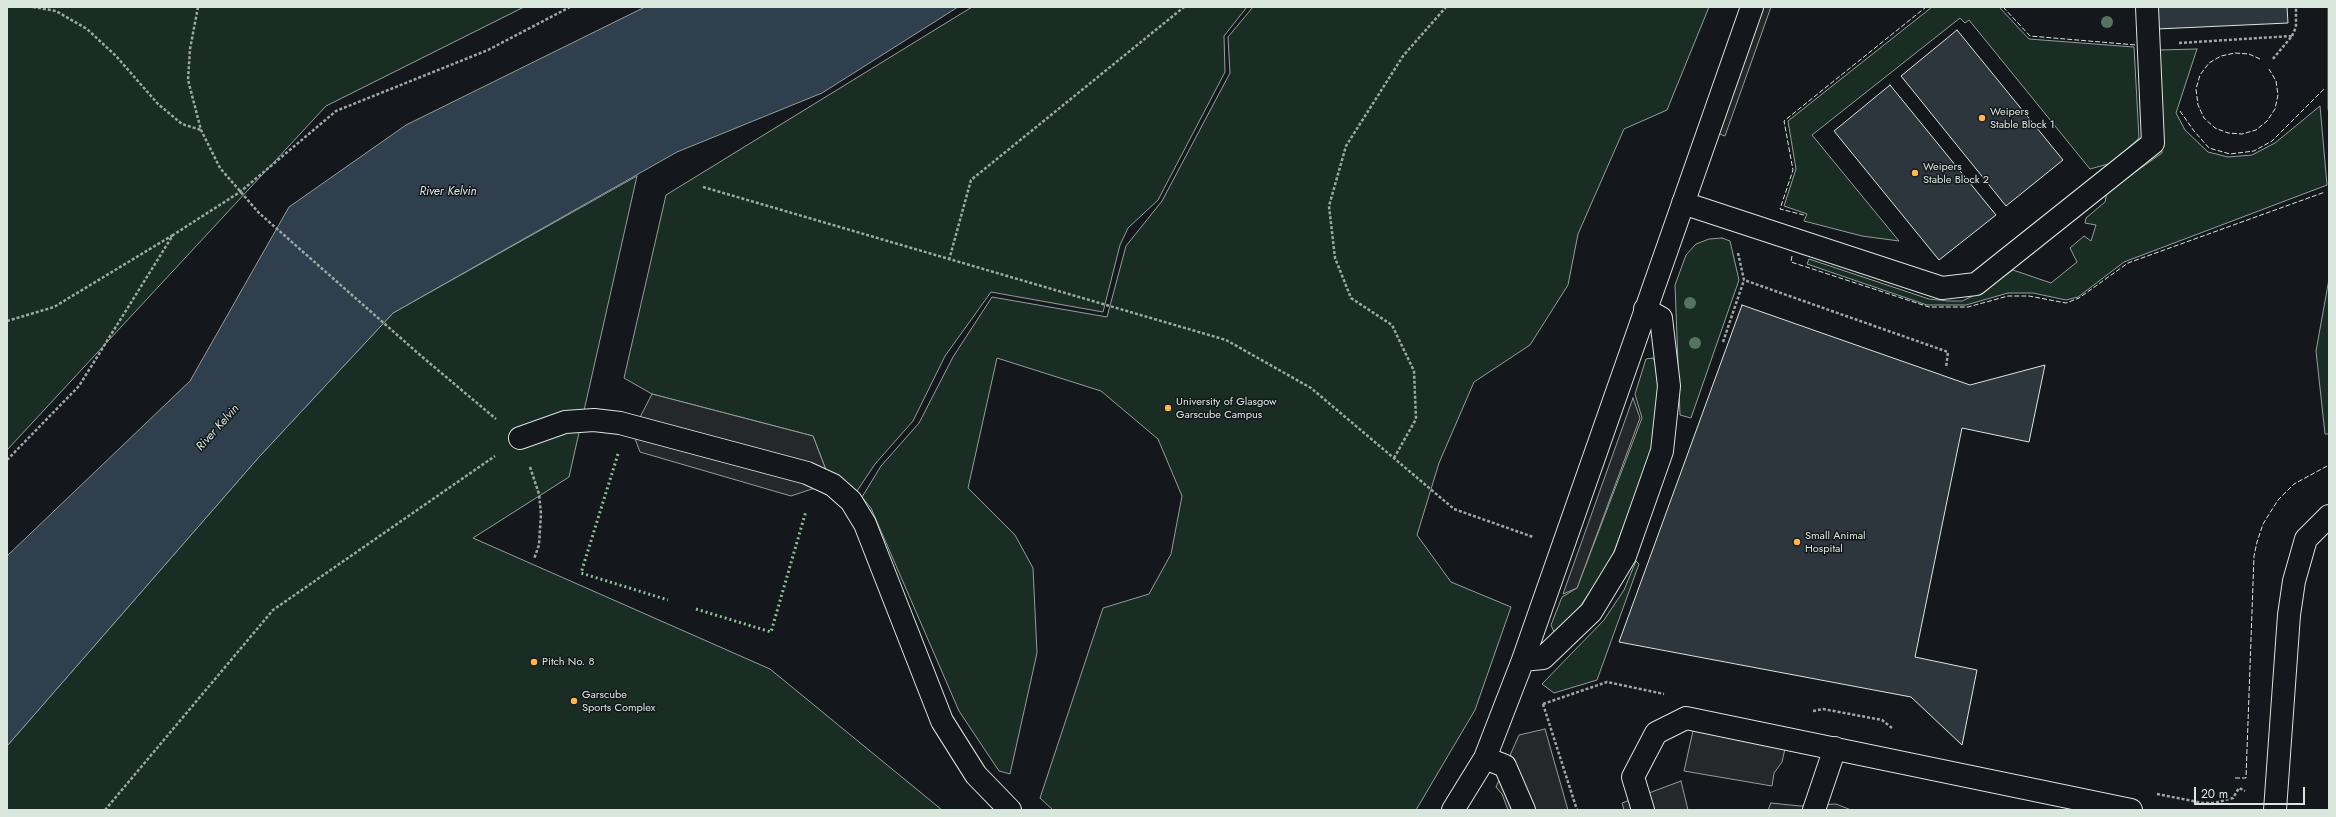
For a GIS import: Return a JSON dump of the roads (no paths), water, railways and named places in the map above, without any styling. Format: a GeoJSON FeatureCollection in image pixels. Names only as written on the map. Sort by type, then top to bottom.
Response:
{"type":"FeatureCollection","features":[{"type":"Feature","properties":{"kind":"lane"},"geometry":{"type":"LineString","coordinates":[[1453,810],[1485,758],[1523,660],[1752,7]]}},
{"type":"Feature","properties":{"kind":"lane"},"geometry":{"type":"LineString","coordinates":[[1684,203],[1942,288],[1976,284],[2153,143],[2147,7]]}},
{"type":"Feature","properties":{"kind":"lane"},"geometry":{"type":"LineString","coordinates":[[1523,660],[1543,658],[1591,612],[1625,556],[1660,459],[1669,386],[1661,318],[1645,309]]}},
{"type":"Feature","properties":{"kind":"lane"},"geometry":{"type":"LineString","coordinates":[[520,438],[565,422],[594,420],[620,423],[807,473],[833,485],[851,501],[865,524],[942,721],[976,774],[1010,810]]}},
{"type":"Feature","properties":{"kind":"lane"},"geometry":{"type":"LineString","coordinates":[[2275,810],[2289,615],[2294,580],[2306,540],[2329,516]]}},
{"type":"Feature","properties":{"kind":"lane"},"geometry":{"type":"LineString","coordinates":[[1643,810],[1633,777],[1656,733],[1686,718],[2131,810]]}},
{"type":"Feature","properties":{"kind":"lane"},"geometry":{"type":"LineString","coordinates":[[1814,810],[1835,748]]}},
{"type":"Feature","properties":{"kind":"lane"},"geometry":{"type":"LineString","coordinates":[[1485,758],[1505,766],[1524,810]]}},
{"type":"Feature","properties":{"kind":"water","name":"River Kelvin"},"geometry":{"type":"Polygon","coordinates":[[[645,7],[958,7],[822,93],[677,152],[393,313],[259,457],[7,746],[7,556],[190,381],[289,207],[406,125],[645,7]]]}},
{"type":"Feature","properties":{"kind":"place","name":"Weipers Stable Block 1"},"geometry":{"type":"Point","coordinates":[1982,118]}},
{"type":"Feature","properties":{"kind":"place","name":"Weipers Stable Block 2"},"geometry":{"type":"Point","coordinates":[1915,173]}},
{"type":"Feature","properties":{"kind":"place","name":"University of Glasgow Garscube Campus"},"geometry":{"type":"Point","coordinates":[1168,408]}},
{"type":"Feature","properties":{"kind":"place","name":"Small Animal Hospital"},"geometry":{"type":"Point","coordinates":[1797,542]}},
{"type":"Feature","properties":{"kind":"place","name":"Pitch No. 8"},"geometry":{"type":"Point","coordinates":[534,662]}},
{"type":"Feature","properties":{"kind":"place","name":"Garscube Sports Complex"},"geometry":{"type":"Point","coordinates":[574,701]}}]}
